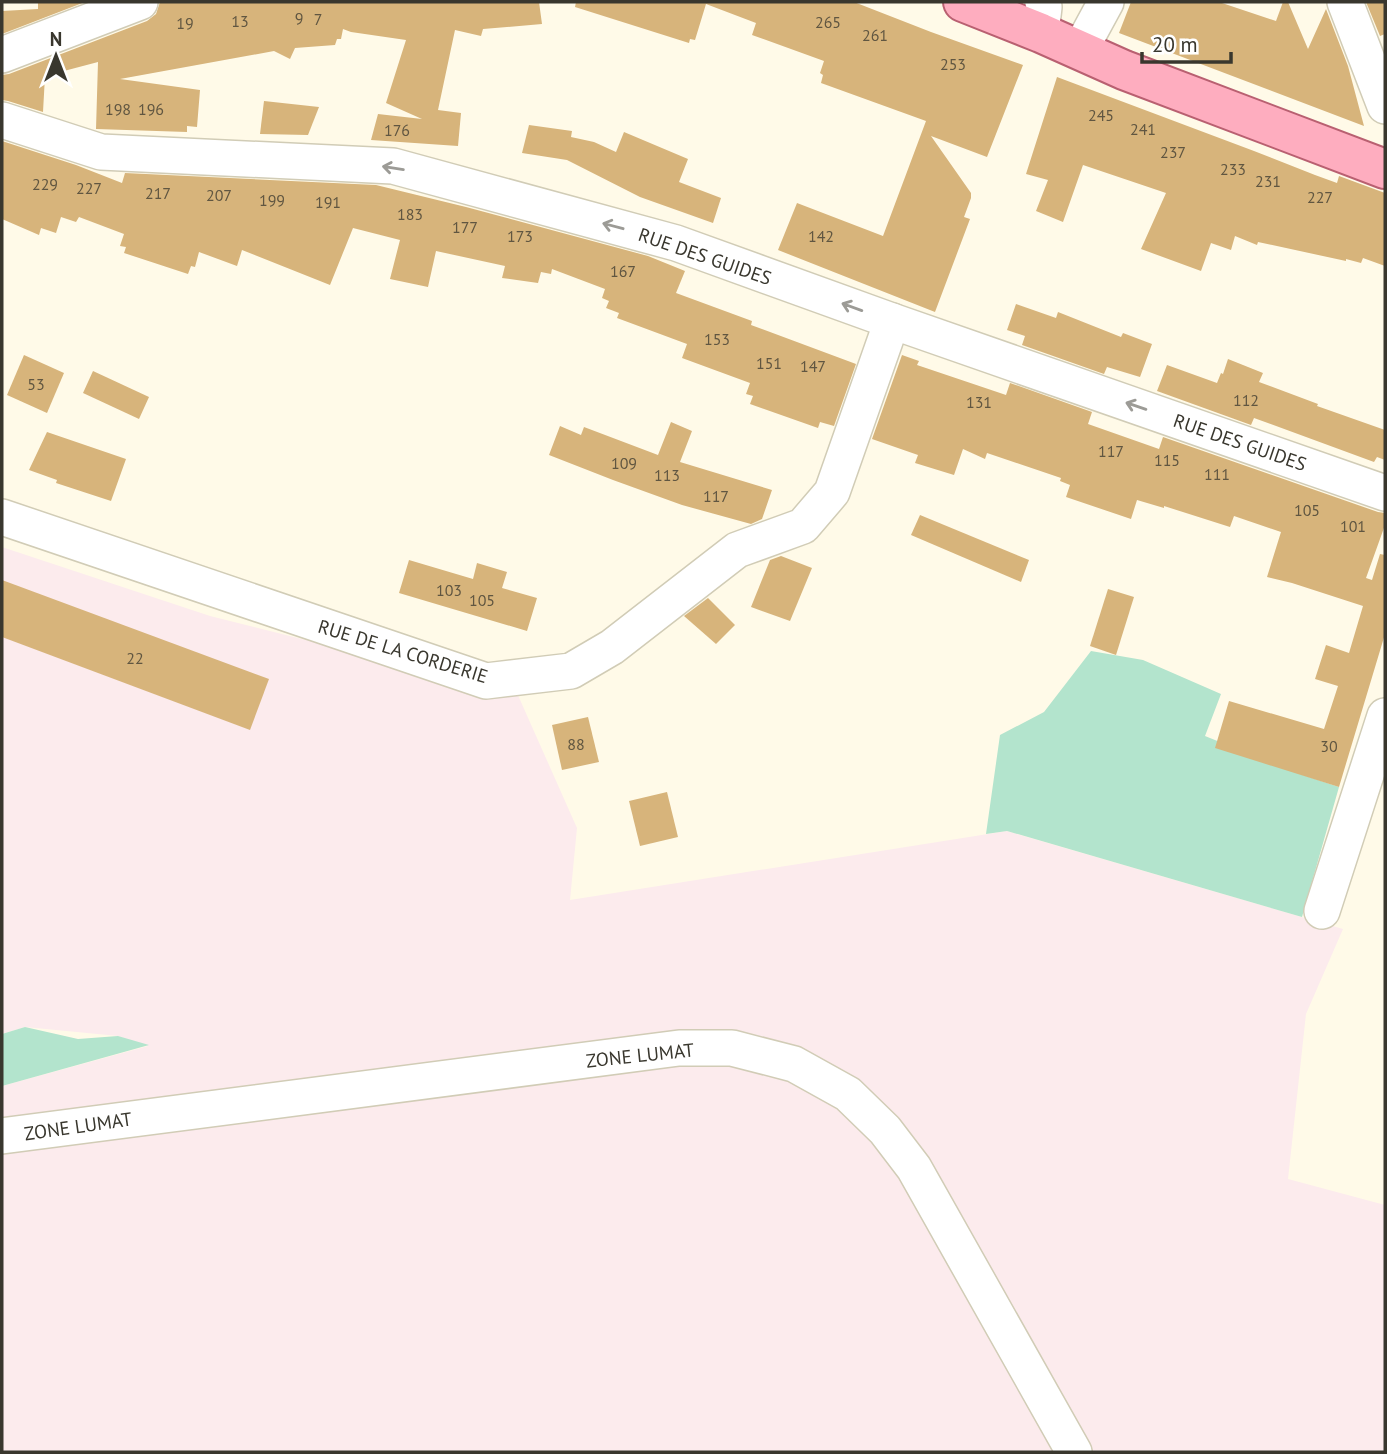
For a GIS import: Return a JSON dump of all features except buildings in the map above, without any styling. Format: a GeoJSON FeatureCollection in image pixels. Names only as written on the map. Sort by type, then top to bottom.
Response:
{"type":"FeatureCollection","features":[{"type":"Feature","properties":{"kind":"main road"},"geometry":{"type":"LineString","coordinates":[[963,2],[1042,17],[1080,50],[1124,70],[1383,160]]}},
{"type":"Feature","properties":{"kind":"street"},"geometry":{"type":"LineString","coordinates":[[2,55],[139,2]]}},
{"type":"Feature","properties":{"kind":"street"},"geometry":{"type":"LineString","coordinates":[[1080,50],[1106,2]]}},
{"type":"Feature","properties":{"kind":"street"},"geometry":{"type":"LineString","coordinates":[[1345,2],[1385,106]]}},
{"type":"Feature","properties":{"kind":"street","name":"RUE DES GUIDES"},"geometry":{"type":"LineString","coordinates":[[2,120],[102,152],[393,166],[676,243],[1385,493]]}},
{"type":"Feature","properties":{"kind":"street","name":"RUE DE LA CORDERIE"},"geometry":{"type":"LineString","coordinates":[[2,517],[486,681],[571,671],[612,647],[737,550],[803,526],[832,492],[891,321]]}},
{"type":"Feature","properties":{"kind":"street"},"geometry":{"type":"LineString","coordinates":[[1322,911],[1385,716]]}},
{"type":"Feature","properties":{"kind":"street","name":"ZONE LUMAT"},"geometry":{"type":"LineString","coordinates":[[2,1136],[678,1048],[732,1048],[794,1064],[848,1094],[886,1130],[914,1168],[1074,1452]]}},
{"type":"Feature","properties":{"kind":"shaded area"},"geometry":{"type":"Polygon","coordinates":[[[2,547],[210,616],[517,693],[577,828],[570,900],[1007,831],[1343,929],[1306,1014],[1288,1179],[1385,1205],[1385,1452],[2,1452],[2,1086],[148,1046],[118,1036],[25,1027],[2,1034],[2,547]]]}},
{"type":"Feature","properties":{"kind":"green space"},"geometry":{"type":"Polygon","coordinates":[[[1091,651],[1143,660],[1221,694],[1205,736],[1339,787],[1302,917],[1007,831],[986,834],[1000,735],[1044,712],[1091,651]]]}},
{"type":"Feature","properties":{"kind":"green space"},"geometry":{"type":"Polygon","coordinates":[[[25,1027],[78,1039],[118,1036],[149,1045],[2,1086],[2,1034],[25,1027]]]}}]}
